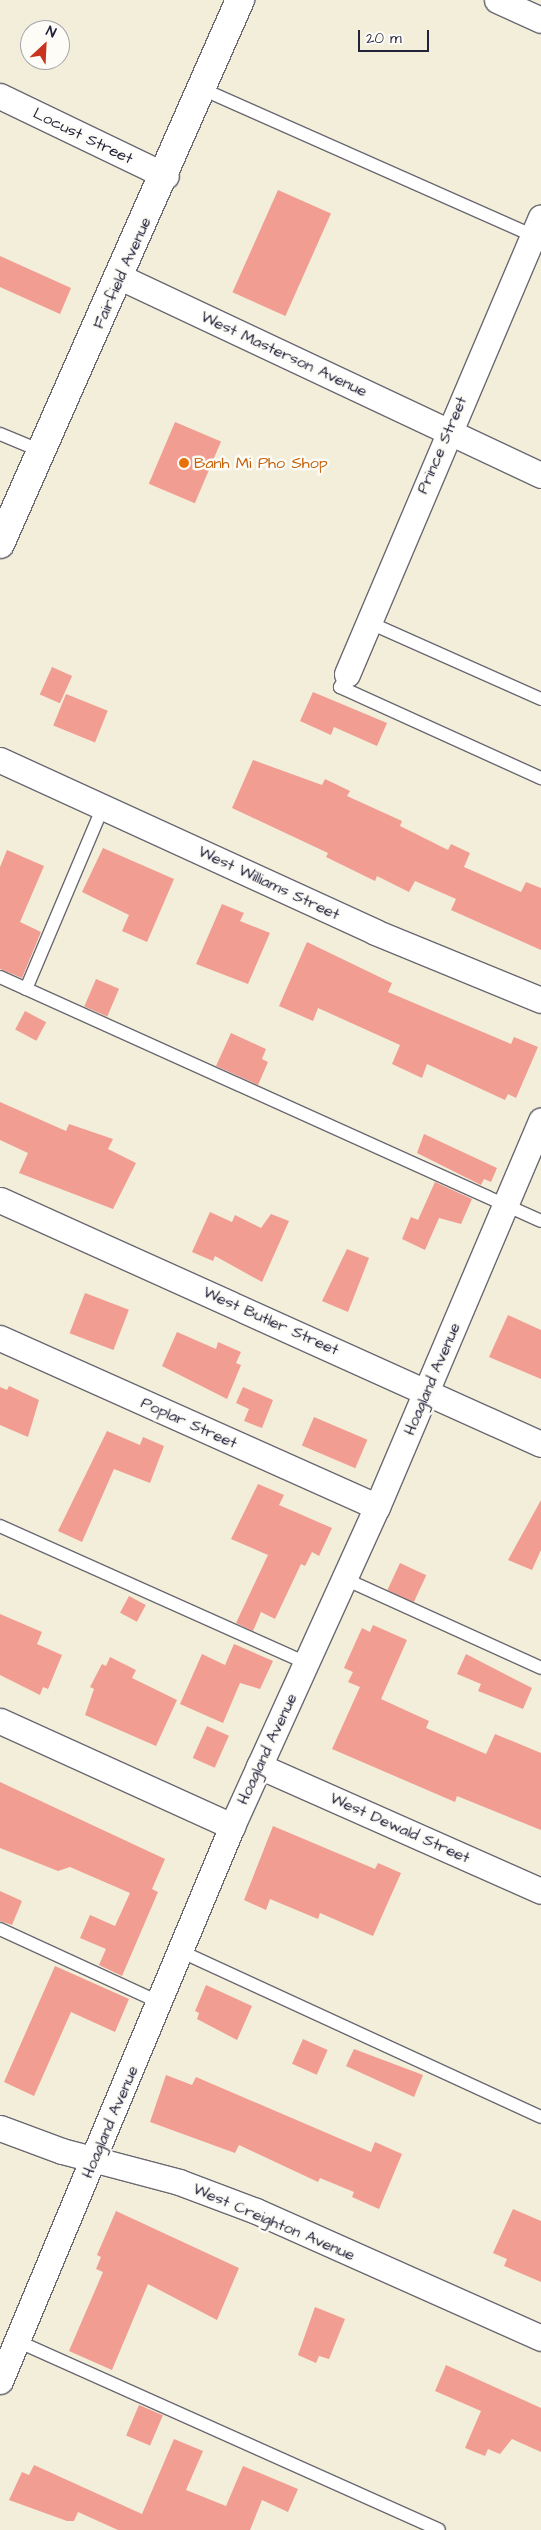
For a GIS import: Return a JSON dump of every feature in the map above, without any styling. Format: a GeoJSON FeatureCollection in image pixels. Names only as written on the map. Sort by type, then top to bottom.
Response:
{"type":"FeatureCollection","features":[{"type":"Feature","properties":{"kind":"main road","name":"Fairfield Avenue"},"geometry":{"type":"LineString","coordinates":[[3,530],[166,176],[240,0]]}},
{"type":"Feature","properties":{"kind":"street"},"geometry":{"type":"LineString","coordinates":[[497,0],[541,20]]}},
{"type":"Feature","properties":{"kind":"street","name":"Locust Street"},"geometry":{"type":"LineString","coordinates":[[0,96],[166,176]]}},
{"type":"Feature","properties":{"kind":"street","name":"Prince Street"},"geometry":{"type":"LineString","coordinates":[[346,674],[447,432],[538,231]]}},
{"type":"Feature","properties":{"kind":"street","name":"West Masterson Avenue"},"geometry":{"type":"LineString","coordinates":[[120,277],[541,475]]}},
{"type":"Feature","properties":{"kind":"street","name":"West Williams Street"},"geometry":{"type":"LineString","coordinates":[[0,760],[305,899],[541,1000]]}},
{"type":"Feature","properties":{"kind":"street","name":"Hoagland Avenue"},"geometry":{"type":"LineString","coordinates":[[1,2378],[96,2157],[232,1826],[377,1508],[541,1120]]}},
{"type":"Feature","properties":{"kind":"street","name":"West Butler Street"},"geometry":{"type":"LineString","coordinates":[[0,1200],[541,1444]]}},
{"type":"Feature","properties":{"kind":"street","name":"Poplar Street"},"geometry":{"type":"LineString","coordinates":[[0,1338],[377,1508]]}},
{"type":"Feature","properties":{"kind":"street"},"geometry":{"type":"LineString","coordinates":[[0,1721],[232,1826]]}},
{"type":"Feature","properties":{"kind":"street","name":"West Dewald Street"},"geometry":{"type":"LineString","coordinates":[[259,1766],[541,1891]]}},
{"type":"Feature","properties":{"kind":"street","name":"West Creighton Avenue"},"geometry":{"type":"LineString","coordinates":[[0,2128],[62,2151],[96,2157],[256,2211],[541,2338]]}},
{"type":"Feature","properties":{"kind":"lane"},"geometry":{"type":"LineString","coordinates":[[202,88],[538,231]]}},
{"type":"Feature","properties":{"kind":"lane"},"geometry":{"type":"LineString","coordinates":[[0,434],[41,451]]}},
{"type":"Feature","properties":{"kind":"lane"},"geometry":{"type":"LineString","coordinates":[[368,622],[541,700]]}},
{"type":"Feature","properties":{"kind":"lane"},"geometry":{"type":"LineString","coordinates":[[346,674],[340,687],[541,778]]}},
{"type":"Feature","properties":{"kind":"lane"},"geometry":{"type":"LineString","coordinates":[[26,989],[103,807]]}},
{"type":"Feature","properties":{"kind":"lane"},"geometry":{"type":"LineString","coordinates":[[0,977],[541,1222]]}},
{"type":"Feature","properties":{"kind":"lane"},"geometry":{"type":"LineString","coordinates":[[0,1526],[306,1663]]}},
{"type":"Feature","properties":{"kind":"lane"},"geometry":{"type":"LineString","coordinates":[[344,1579],[541,1668]]}},
{"type":"Feature","properties":{"kind":"lane"},"geometry":{"type":"LineString","coordinates":[[0,1929],[159,2002]]}},
{"type":"Feature","properties":{"kind":"lane"},"geometry":{"type":"LineString","coordinates":[[180,1951],[541,2117]]}},
{"type":"Feature","properties":{"kind":"lane"},"geometry":{"type":"LineString","coordinates":[[17,2341],[437,2530]]}},
{"type":"Feature","properties":{"kind":"building"},"geometry":{"type":"Polygon","coordinates":[[[278,190],[331,214],[285,316],[232,292],[278,190]]]}},
{"type":"Feature","properties":{"kind":"building"},"geometry":{"type":"Polygon","coordinates":[[[0,256],[71,288],[60,314],[0,287],[0,256]]]}},
{"type":"Feature","properties":{"kind":"building","name":"Banh Mi Pho Shop"},"geometry":{"type":"Polygon","coordinates":[[[175,422],[221,442],[195,503],[149,484],[175,422]]]}},
{"type":"Feature","properties":{"kind":"building"},"geometry":{"type":"Polygon","coordinates":[[[52,667],[72,676],[60,703],[40,694],[52,667]]]}},
{"type":"Feature","properties":{"kind":"building"},"geometry":{"type":"Polygon","coordinates":[[[313,692],[387,723],[377,746],[334,727],[331,735],[300,721],[313,692]]]}},
{"type":"Feature","properties":{"kind":"building"},"geometry":{"type":"Polygon","coordinates":[[[66,694],[108,711],[95,742],[53,726],[66,694]]]}},
{"type":"Feature","properties":{"kind":"building"},"geometry":{"type":"Polygon","coordinates":[[[253,760],[322,785],[325,779],[350,791],[347,796],[402,821],[400,826],[448,850],[451,844],[470,853],[464,867],[521,892],[526,882],[541,888],[541,950],[451,910],[456,899],[415,881],[409,892],[377,876],[375,881],[326,857],[328,853],[232,808],[253,760]]]}},
{"type":"Feature","properties":{"kind":"building"},"geometry":{"type":"Polygon","coordinates":[[[103,848],[174,879],[147,942],[122,931],[129,915],[82,892],[103,848]]]}},
{"type":"Feature","properties":{"kind":"building"},"geometry":{"type":"Polygon","coordinates":[[[7,850],[44,866],[20,922],[41,932],[22,978],[0,969],[0,867],[7,850]]]}},
{"type":"Feature","properties":{"kind":"building"},"geometry":{"type":"Polygon","coordinates":[[[222,904],[244,913],[240,921],[270,933],[248,984],[196,964],[222,904]]]}},
{"type":"Feature","properties":{"kind":"building"},"geometry":{"type":"Polygon","coordinates":[[[307,942],[392,983],[388,992],[511,1044],[514,1037],[538,1047],[516,1098],[508,1094],[505,1100],[427,1064],[422,1078],[392,1064],[400,1045],[318,1008],[313,1021],[279,1006],[307,942]]]}},
{"type":"Feature","properties":{"kind":"building"},"geometry":{"type":"Polygon","coordinates":[[[96,979],[119,989],[107,1016],[84,1007],[96,979]]]}},
{"type":"Feature","properties":{"kind":"building"},"geometry":{"type":"Polygon","coordinates":[[[25,1011],[46,1022],[36,1041],[15,1030],[25,1011]]]}},
{"type":"Feature","properties":{"kind":"building"},"geometry":{"type":"Polygon","coordinates":[[[231,1033],[266,1049],[262,1059],[268,1062],[258,1085],[216,1066],[231,1033]]]}},
{"type":"Feature","properties":{"kind":"building"},"geometry":{"type":"Polygon","coordinates":[[[0,1102],[66,1131],[69,1124],[113,1139],[108,1149],[136,1163],[113,1209],[19,1173],[28,1153],[0,1140],[0,1102]]]}},
{"type":"Feature","properties":{"kind":"building"},"geometry":{"type":"Polygon","coordinates":[[[424,1134],[497,1168],[491,1182],[484,1179],[481,1185],[417,1153],[424,1134]]]}},
{"type":"Feature","properties":{"kind":"building"},"geometry":{"type":"Polygon","coordinates":[[[435,1182],[472,1199],[461,1224],[439,1218],[425,1250],[402,1239],[411,1217],[418,1220],[435,1182]]]}},
{"type":"Feature","properties":{"kind":"building"},"geometry":{"type":"Polygon","coordinates":[[[210,1212],[232,1222],[235,1215],[261,1228],[271,1214],[289,1221],[262,1282],[215,1256],[213,1261],[192,1252],[210,1212]]]}},
{"type":"Feature","properties":{"kind":"building"},"geometry":{"type":"Polygon","coordinates":[[[347,1249],[369,1258],[348,1312],[322,1301],[347,1249]]]}},
{"type":"Feature","properties":{"kind":"building"},"geometry":{"type":"Polygon","coordinates":[[[85,1293],[129,1310],[113,1350],[70,1333],[85,1293]]]}},
{"type":"Feature","properties":{"kind":"building"},"geometry":{"type":"Polygon","coordinates":[[[508,1315],[541,1330],[541,1379],[489,1357],[508,1315]]]}},
{"type":"Feature","properties":{"kind":"building"},"geometry":{"type":"Polygon","coordinates":[[[177,1332],[216,1349],[218,1342],[241,1352],[236,1363],[241,1365],[227,1399],[162,1366],[177,1332]]]}},
{"type":"Feature","properties":{"kind":"building"},"geometry":{"type":"Polygon","coordinates":[[[9,1386],[39,1400],[28,1437],[0,1425],[0,1387],[7,1390],[9,1386]]]}},
{"type":"Feature","properties":{"kind":"building"},"geometry":{"type":"Polygon","coordinates":[[[243,1387],[273,1400],[262,1428],[244,1421],[249,1409],[236,1403],[243,1387]]]}},
{"type":"Feature","properties":{"kind":"building"},"geometry":{"type":"Polygon","coordinates":[[[314,1417],[367,1440],[355,1468],[302,1446],[314,1417]]]}},
{"type":"Feature","properties":{"kind":"building"},"geometry":{"type":"Polygon","coordinates":[[[107,1431],[140,1445],[143,1437],[164,1446],[150,1483],[114,1469],[82,1542],[58,1531],[107,1431]]]}},
{"type":"Feature","properties":{"kind":"building"},"geometry":{"type":"Polygon","coordinates":[[[258,1484],[284,1495],[279,1505],[332,1528],[319,1556],[312,1552],[305,1566],[301,1564],[275,1619],[261,1612],[253,1631],[236,1623],[268,1555],[231,1539],[258,1484]]]}},
{"type":"Feature","properties":{"kind":"building"},"geometry":{"type":"Polygon","coordinates":[[[541,1500],[541,1550],[532,1570],[508,1560],[541,1500]]]}},
{"type":"Feature","properties":{"kind":"building"},"geometry":{"type":"Polygon","coordinates":[[[400,1563],[426,1575],[414,1602],[387,1590],[400,1563]]]}},
{"type":"Feature","properties":{"kind":"building"},"geometry":{"type":"Polygon","coordinates":[[[129,1596],[146,1605],[137,1622],[120,1613],[129,1596]]]}},
{"type":"Feature","properties":{"kind":"building"},"geometry":{"type":"Polygon","coordinates":[[[0,1614],[42,1632],[37,1644],[62,1655],[48,1689],[43,1687],[40,1695],[0,1675],[0,1614]]]}},
{"type":"Feature","properties":{"kind":"building"},"geometry":{"type":"Polygon","coordinates":[[[373,1625],[407,1640],[381,1699],[429,1721],[426,1728],[486,1754],[495,1734],[541,1753],[541,1830],[457,1796],[455,1802],[332,1749],[360,1687],[348,1682],[353,1672],[344,1668],[362,1628],[370,1632],[373,1625]]]}},
{"type":"Feature","properties":{"kind":"building"},"geometry":{"type":"Polygon","coordinates":[[[234,1644],[273,1661],[260,1689],[240,1683],[223,1723],[180,1704],[202,1654],[225,1665],[234,1644]]]}},
{"type":"Feature","properties":{"kind":"building"},"geometry":{"type":"Polygon","coordinates":[[[466,1654],[532,1688],[523,1709],[478,1691],[481,1684],[457,1674],[466,1654]]]}},
{"type":"Feature","properties":{"kind":"building"},"geometry":{"type":"Polygon","coordinates":[[[110,1657],[136,1670],[132,1678],[177,1700],[156,1746],[85,1715],[94,1689],[90,1687],[102,1664],[106,1666],[110,1657]]]}},
{"type":"Feature","properties":{"kind":"building"},"geometry":{"type":"Polygon","coordinates":[[[207,1726],[229,1736],[215,1768],[193,1758],[207,1726]]]}},
{"type":"Feature","properties":{"kind":"building"},"geometry":{"type":"Polygon","coordinates":[[[0,1782],[165,1859],[152,1889],[158,1892],[122,1976],[99,1965],[106,1949],[80,1938],[90,1915],[115,1926],[130,1893],[70,1867],[58,1871],[0,1848],[0,1782]]]}},
{"type":"Feature","properties":{"kind":"building"},"geometry":{"type":"Polygon","coordinates":[[[273,1826],[375,1869],[378,1863],[401,1873],[373,1936],[320,1913],[318,1919],[270,1899],[266,1910],[244,1900],[273,1826]]]}},
{"type":"Feature","properties":{"kind":"building"},"geometry":{"type":"Polygon","coordinates":[[[0,1891],[22,1901],[12,1925],[0,1921],[0,1891]]]}},
{"type":"Feature","properties":{"kind":"building"},"geometry":{"type":"Polygon","coordinates":[[[55,1966],[129,1999],[115,2032],[71,2012],[34,2096],[4,2082],[55,1966]]]}},
{"type":"Feature","properties":{"kind":"building"},"geometry":{"type":"Polygon","coordinates":[[[206,1985],[252,2006],[237,2040],[197,2019],[199,2013],[195,2011],[206,1985]]]}},
{"type":"Feature","properties":{"kind":"building"},"geometry":{"type":"Polygon","coordinates":[[[303,2039],[328,2050],[317,2075],[292,2064],[303,2039]]]}},
{"type":"Feature","properties":{"kind":"building"},"geometry":{"type":"Polygon","coordinates":[[[354,2049],[423,2075],[414,2097],[346,2066],[354,2049]]]}},
{"type":"Feature","properties":{"kind":"building"},"geometry":{"type":"Polygon","coordinates":[[[166,2075],[192,2085],[196,2077],[371,2152],[375,2142],[402,2154],[379,2209],[352,2197],[354,2192],[320,2178],[318,2182],[239,2145],[235,2153],[150,2122],[166,2075]]]}},
{"type":"Feature","properties":{"kind":"building"},"geometry":{"type":"Polygon","coordinates":[[[513,2209],[541,2221],[541,2282],[504,2266],[507,2259],[493,2253],[513,2209]]]}},
{"type":"Feature","properties":{"kind":"building"},"geometry":{"type":"Polygon","coordinates":[[[116,2211],[239,2268],[217,2320],[148,2284],[112,2370],[69,2351],[103,2272],[96,2269],[101,2257],[97,2255],[116,2211]]]}},
{"type":"Feature","properties":{"kind":"building"},"geometry":{"type":"Polygon","coordinates":[[[315,2307],[345,2319],[329,2359],[319,2356],[316,2363],[298,2355],[315,2307]]]}},
{"type":"Feature","properties":{"kind":"building"},"geometry":{"type":"Polygon","coordinates":[[[446,2365],[541,2408],[541,2452],[512,2439],[500,2454],[488,2449],[485,2456],[465,2448],[481,2411],[435,2391],[446,2365]]]}},
{"type":"Feature","properties":{"kind":"building"},"geometry":{"type":"Polygon","coordinates":[[[139,2405],[163,2415],[150,2446],[126,2435],[139,2405]]]}},
{"type":"Feature","properties":{"kind":"building"},"geometry":{"type":"Polygon","coordinates":[[[174,2439],[203,2451],[186,2490],[226,2506],[243,2466],[298,2489],[288,2512],[262,2500],[250,2530],[118,2530],[78,2512],[74,2521],[67,2521],[9,2500],[22,2472],[29,2475],[34,2465],[142,2514],[174,2439]]]}},
{"type":"Feature","properties":{"kind":"place","name":"Banh Mi Pho Shop"},"geometry":{"type":"Point","coordinates":[184,463]}}]}
